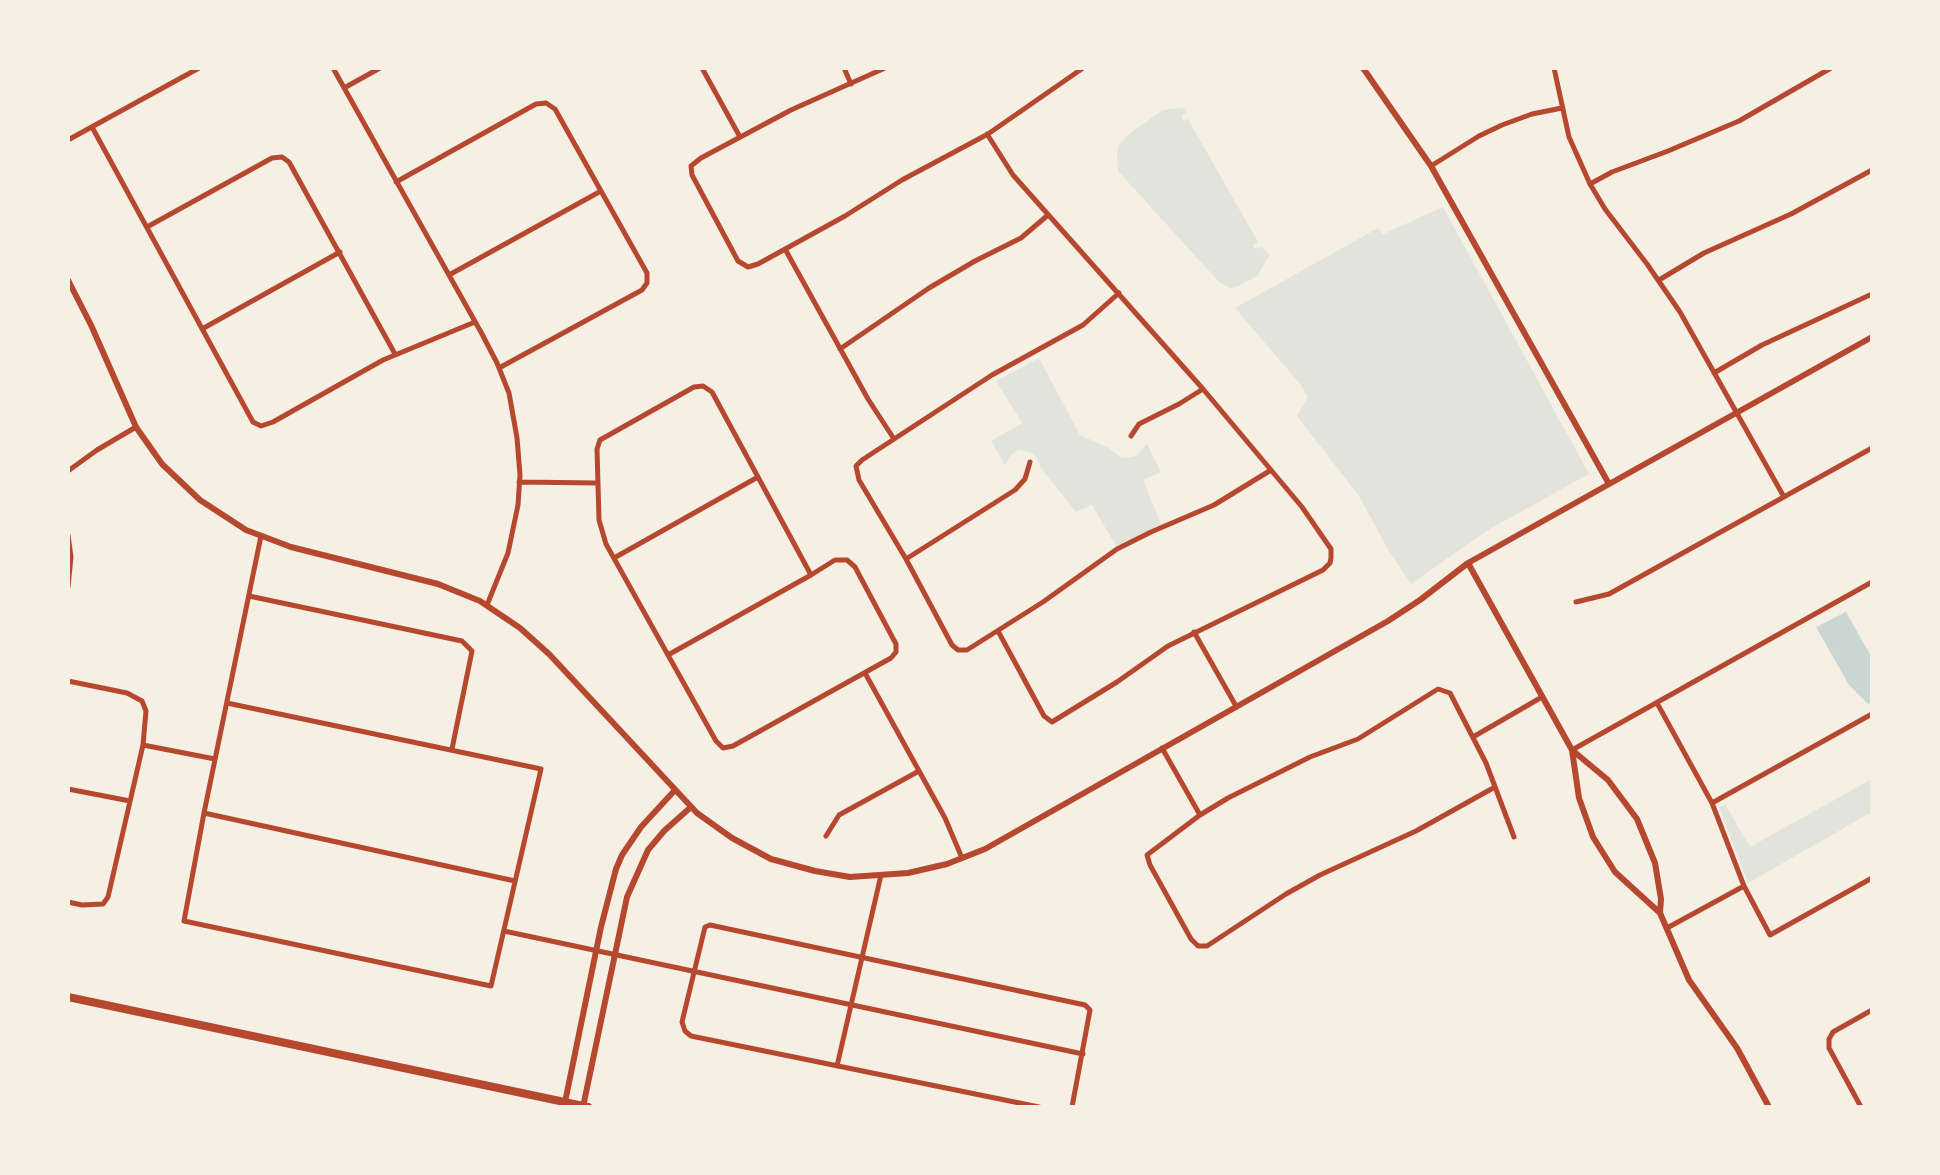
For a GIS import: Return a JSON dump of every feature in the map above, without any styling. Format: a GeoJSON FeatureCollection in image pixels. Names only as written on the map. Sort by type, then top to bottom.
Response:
{"type":"FeatureCollection","features":[{"type":"Feature","properties":{"kind":"main road"},"geometry":{"type":"LineString","coordinates":[[68,997],[565,1104],[585,1106]]}},
{"type":"Feature","properties":{"kind":"street"},"geometry":{"type":"LineString","coordinates":[[68,140],[199,68]]}},
{"type":"Feature","properties":{"kind":"street"},"geometry":{"type":"LineString","coordinates":[[333,68],[475,322],[509,393],[517,438],[519,505],[508,553],[487,605]]}},
{"type":"Feature","properties":{"kind":"street"},"geometry":{"type":"LineString","coordinates":[[344,88],[380,68]]}},
{"type":"Feature","properties":{"kind":"street"},"geometry":{"type":"LineString","coordinates":[[702,68],[740,137]]}},
{"type":"Feature","properties":{"kind":"street"},"geometry":{"type":"LineString","coordinates":[[844,68],[851,84]]}},
{"type":"Feature","properties":{"kind":"street"},"geometry":{"type":"LineString","coordinates":[[885,68],[791,110],[691,166],[692,175],[738,261],[748,267],[758,264],[845,216],[902,180],[987,134],[1083,68]]}},
{"type":"Feature","properties":{"kind":"street"},"geometry":{"type":"LineString","coordinates":[[1363,68],[1431,166],[1609,484]]}},
{"type":"Feature","properties":{"kind":"street"},"geometry":{"type":"LineString","coordinates":[[1554,68],[1569,137],[1590,184],[1605,209],[1659,280],[1784,497]]}},
{"type":"Feature","properties":{"kind":"street"},"geometry":{"type":"LineString","coordinates":[[1590,184],[1612,172],[1740,121],[1831,68]]}},
{"type":"Feature","properties":{"kind":"street"},"geometry":{"type":"LineString","coordinates":[[396,182],[536,104],[546,103],[555,109],[647,273],[647,283],[642,290],[499,368]]}},
{"type":"Feature","properties":{"kind":"street"},"geometry":{"type":"LineString","coordinates":[[1431,166],[1502,125],[1532,114],[1562,108]]}},
{"type":"Feature","properties":{"kind":"street"},"geometry":{"type":"LineString","coordinates":[[92,127],[253,422],[261,426],[273,422],[396,354],[475,322]]}},
{"type":"Feature","properties":{"kind":"street"},"geometry":{"type":"LineString","coordinates":[[987,134],[1013,175],[1203,389],[1303,507],[1331,549],[1330,563],[1323,570],[1194,632],[1145,660],[1052,722],[1044,716],[998,631]]}},
{"type":"Feature","properties":{"kind":"street"},"geometry":{"type":"LineString","coordinates":[[147,227],[272,158],[282,157],[289,162],[396,354]]}},
{"type":"Feature","properties":{"kind":"street"},"geometry":{"type":"LineString","coordinates":[[1659,280],[1704,253],[1791,214],[1872,170]]}},
{"type":"Feature","properties":{"kind":"street"},"geometry":{"type":"LineString","coordinates":[[449,275],[601,191]]}},
{"type":"Feature","properties":{"kind":"street"},"geometry":{"type":"LineString","coordinates":[[840,349],[929,288],[1021,238],[1048,215]]}},
{"type":"Feature","properties":{"kind":"street"},"geometry":{"type":"LineString","coordinates":[[785,249],[868,399],[894,439]]}},
{"type":"Feature","properties":{"kind":"street"},"geometry":{"type":"LineString","coordinates":[[202,328],[340,252]]}},
{"type":"Feature","properties":{"kind":"street"},"geometry":{"type":"LineString","coordinates":[[68,280],[136,427],[162,464],[193,494],[246,530],[261,536],[291,547],[438,584],[487,605],[520,628],[549,654],[691,807],[732,838],[771,859],[850,877],[908,873],[985,849],[1406,610],[1468,563],[1872,337]]}},
{"type":"Feature","properties":{"kind":"street"},"geometry":{"type":"LineString","coordinates":[[1119,293],[1083,326],[992,375],[856,466],[859,480],[906,559],[952,645],[958,650],[967,650],[1117,550],[1150,532],[1214,505],[1271,470]]}},
{"type":"Feature","properties":{"kind":"street"},"geometry":{"type":"LineString","coordinates":[[1714,373],[1762,345],[1872,294]]}},
{"type":"Feature","properties":{"kind":"street"},"geometry":{"type":"LineString","coordinates":[[668,655],[811,575],[835,560],[847,560],[855,567],[897,644],[896,652],[891,658],[733,746],[723,748],[716,741],[606,544],[599,520],[597,449],[600,440],[694,387],[703,386],[712,392],[811,575]]}},
{"type":"Feature","properties":{"kind":"street"},"geometry":{"type":"LineString","coordinates":[[1131,436],[1139,424],[1203,389]]}},
{"type":"Feature","properties":{"kind":"street"},"geometry":{"type":"LineString","coordinates":[[68,471],[136,427]]}},
{"type":"Feature","properties":{"kind":"street"},"geometry":{"type":"LineString","coordinates":[[1576,602],[1609,594],[1872,448]]}},
{"type":"Feature","properties":{"kind":"street"},"geometry":{"type":"LineString","coordinates":[[906,559],[1015,490],[1025,479],[1030,462]]}},
{"type":"Feature","properties":{"kind":"street"},"geometry":{"type":"LineString","coordinates":[[614,558],[758,477]]}},
{"type":"Feature","properties":{"kind":"street"},"geometry":{"type":"LineString","coordinates":[[519,482],[597,483]]}},
{"type":"Feature","properties":{"kind":"street"},"geometry":{"type":"LineString","coordinates":[[68,535],[68,587]]}},
{"type":"Feature","properties":{"kind":"street"},"geometry":{"type":"LineString","coordinates":[[227,703],[541,768],[491,986],[184,921],[204,813],[261,536]]}},
{"type":"Feature","properties":{"kind":"street"},"geometry":{"type":"LineString","coordinates":[[1468,563],[1572,750],[1614,787],[1637,819],[1658,874],[1660,913],[1689,980],[1737,1048],[1769,1107]]}},
{"type":"Feature","properties":{"kind":"street"},"geometry":{"type":"LineString","coordinates":[[1572,750],[1872,582]]}},
{"type":"Feature","properties":{"kind":"street"},"geometry":{"type":"LineString","coordinates":[[249,596],[463,641],[472,651],[452,749]]}},
{"type":"Feature","properties":{"kind":"street"},"geometry":{"type":"LineString","coordinates":[[1194,632],[1236,706]]}},
{"type":"Feature","properties":{"kind":"street"},"geometry":{"type":"LineString","coordinates":[[865,673],[945,818],[962,858]]}},
{"type":"Feature","properties":{"kind":"street"},"geometry":{"type":"LineString","coordinates":[[68,681],[127,693],[143,704],[146,711],[143,745],[107,897],[103,904],[82,905],[68,902]]}},
{"type":"Feature","properties":{"kind":"street"},"geometry":{"type":"LineString","coordinates":[[1495,786],[1416,831],[1320,875],[1207,946],[1198,946],[1191,939],[1150,866],[1147,855],[1200,815],[1270,776],[1358,738],[1438,689],[1450,693],[1473,737],[1486,763],[1495,786],[1514,837]]}},
{"type":"Feature","properties":{"kind":"street"},"geometry":{"type":"LineString","coordinates":[[1473,737],[1542,697]]}},
{"type":"Feature","properties":{"kind":"street"},"geometry":{"type":"LineString","coordinates":[[1657,704],[1712,803],[1744,886],[1770,935],[1872,878]]}},
{"type":"Feature","properties":{"kind":"street"},"geometry":{"type":"LineString","coordinates":[[1712,803],[1872,714]]}},
{"type":"Feature","properties":{"kind":"street"},"geometry":{"type":"LineString","coordinates":[[143,745],[215,759]]}},
{"type":"Feature","properties":{"kind":"street"},"geometry":{"type":"LineString","coordinates":[[1162,748],[1200,815]]}},
{"type":"Feature","properties":{"kind":"street"},"geometry":{"type":"LineString","coordinates":[[1572,750],[1579,798],[1593,837],[1615,872],[1660,913]]}},
{"type":"Feature","properties":{"kind":"street"},"geometry":{"type":"LineString","coordinates":[[826,836],[839,815],[919,771]]}},
{"type":"Feature","properties":{"kind":"street"},"geometry":{"type":"LineString","coordinates":[[68,789],[130,801]]}},
{"type":"Feature","properties":{"kind":"street"},"geometry":{"type":"LineString","coordinates":[[565,1104],[610,888],[622,855],[641,827],[675,790]]}},
{"type":"Feature","properties":{"kind":"street"},"geometry":{"type":"LineString","coordinates":[[585,1106],[627,897],[648,850],[664,831],[691,807]]}},
{"type":"Feature","properties":{"kind":"street"},"geometry":{"type":"LineString","coordinates":[[204,813],[515,881]]}},
{"type":"Feature","properties":{"kind":"street"},"geometry":{"type":"LineString","coordinates":[[837,1066],[881,875]]}},
{"type":"Feature","properties":{"kind":"street"},"geometry":{"type":"LineString","coordinates":[[1667,928],[1744,886]]}},
{"type":"Feature","properties":{"kind":"street"},"geometry":{"type":"LineString","coordinates":[[1038,1107],[691,1036],[685,1031],[682,1022],[705,927],[710,925],[1085,1005],[1090,1010],[1072,1107]]}},
{"type":"Feature","properties":{"kind":"street"},"geometry":{"type":"LineString","coordinates":[[504,931],[1083,1054]]}},
{"type":"Feature","properties":{"kind":"street"},"geometry":{"type":"LineString","coordinates":[[1861,1107],[1829,1048],[1829,1039],[1833,1032],[1872,1010]]}},
{"type":"Feature","properties":{"kind":"shaded area"},"geometry":{"type":"Polygon","coordinates":[[[1184,108],[1186,113],[1181,116],[1184,121],[1188,119],[1258,242],[1253,245],[1255,249],[1261,247],[1270,254],[1257,276],[1236,287],[1230,288],[1219,282],[1118,171],[1119,145],[1130,133],[1162,111],[1184,108]]]}},
{"type":"Feature","properties":{"kind":"shaded area"},"geometry":{"type":"Polygon","coordinates":[[[1443,207],[1589,474],[1488,530],[1411,584],[1389,551],[1359,496],[1297,416],[1308,397],[1301,385],[1235,308],[1378,228],[1383,234],[1443,207]]]}},
{"type":"Feature","properties":{"kind":"shaded area"},"geometry":{"type":"Polygon","coordinates":[[[1039,358],[1080,435],[1107,447],[1122,458],[1136,456],[1147,444],[1161,472],[1143,480],[1161,524],[1116,546],[1092,505],[1076,512],[1030,452],[1019,450],[1011,455],[1005,465],[991,441],[1022,423],[996,381],[1039,358]]]}},
{"type":"Feature","properties":{"kind":"shaded area"},"geometry":{"type":"Polygon","coordinates":[[[1846,612],[1872,658],[1872,702],[1868,704],[1849,685],[1816,627],[1846,612]]]}},
{"type":"Feature","properties":{"kind":"shaded area"},"geometry":{"type":"Polygon","coordinates":[[[1872,779],[1872,812],[1748,883],[1719,807],[1725,804],[1750,847],[1872,779]]]}}]}
